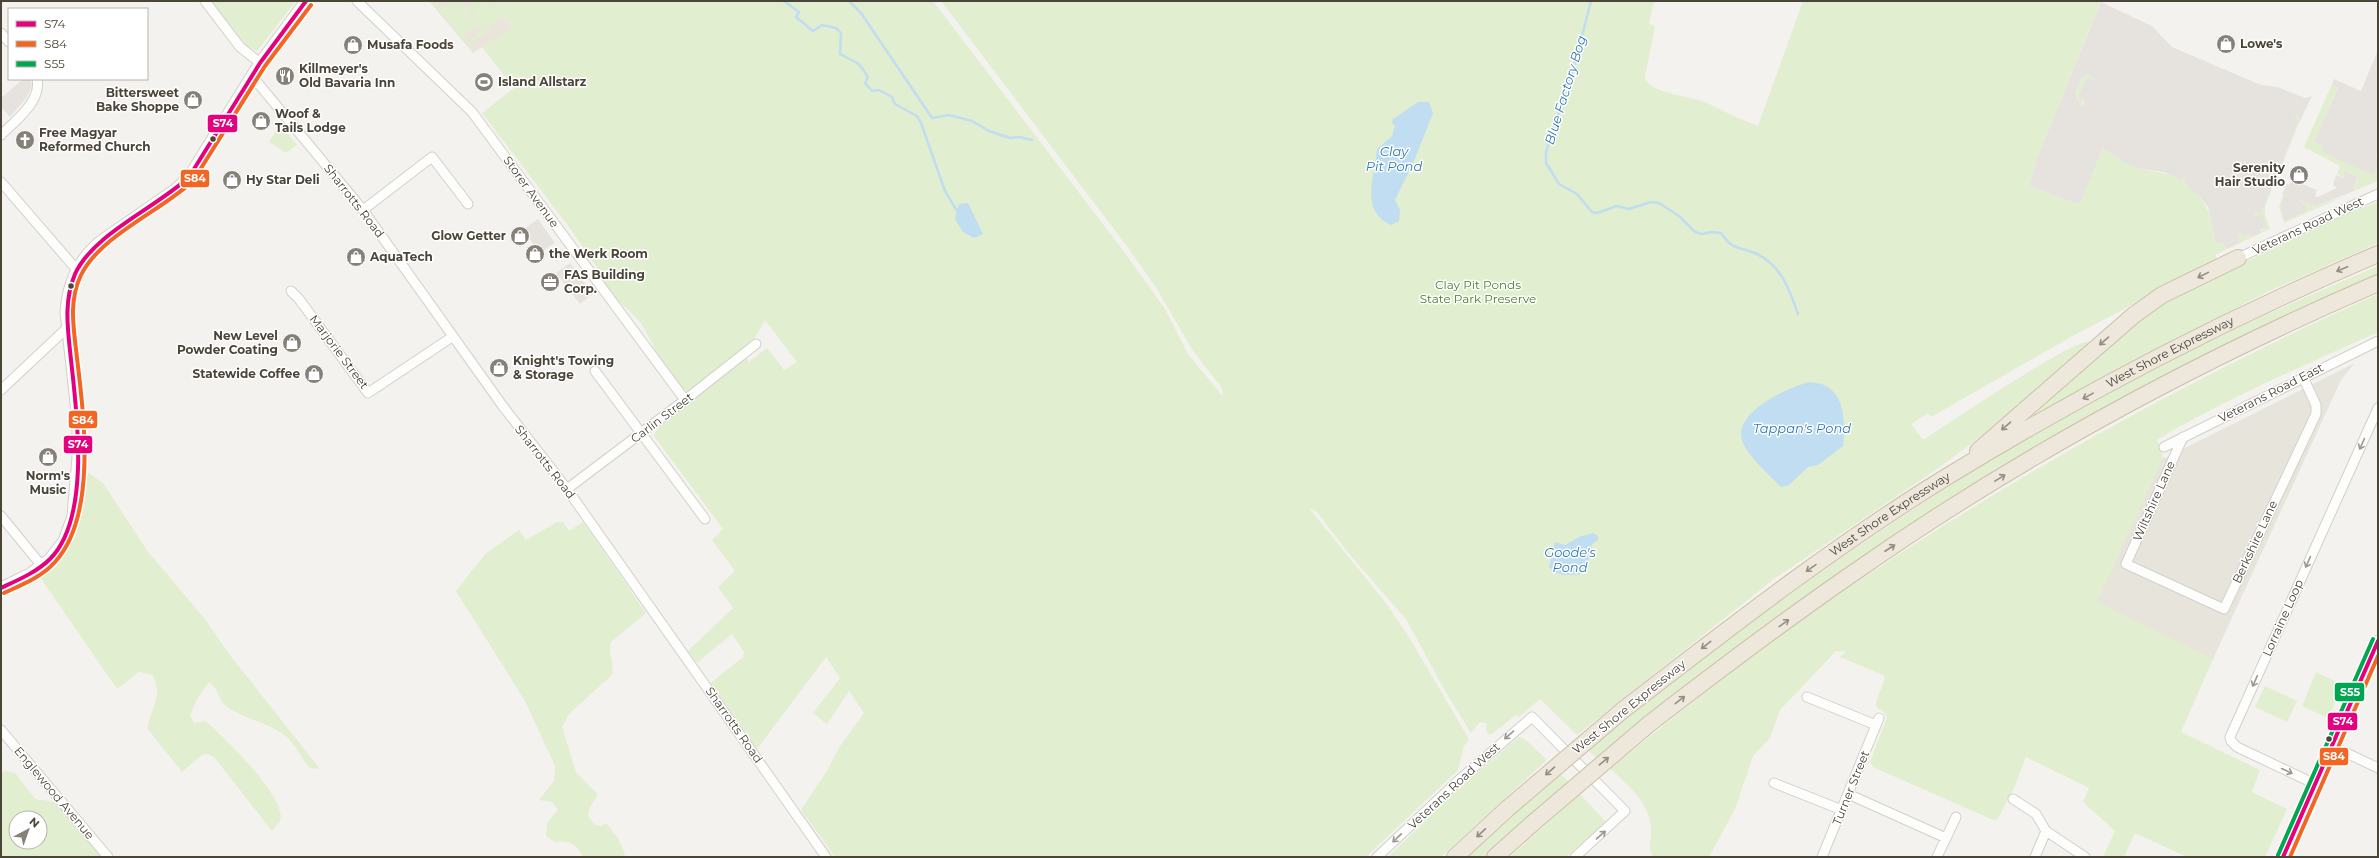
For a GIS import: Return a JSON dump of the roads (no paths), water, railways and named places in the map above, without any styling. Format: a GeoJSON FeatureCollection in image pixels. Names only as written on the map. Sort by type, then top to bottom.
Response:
{"type":"FeatureCollection","features":[{"type":"Feature","properties":{"kind":"highway","name":"West Shore Expressway"},"geometry":{"type":"LineString","coordinates":[[1455,857],[1507,809],[1623,710],[1765,601],[1859,535],[1948,477],[2053,416],[2230,321],[2378,254]]}},
{"type":"Feature","properties":{"kind":"highway"},"geometry":{"type":"LineString","coordinates":[[1948,477],[2134,315],[2162,295],[2238,258]]}},
{"type":"Feature","properties":{"kind":"highway"},"geometry":{"type":"LineString","coordinates":[[1495,857],[1649,724],[1731,661],[1850,575],[1973,494],[2052,447],[2238,347],[2378,283]]}},
{"type":"Feature","properties":{"kind":"street"},"geometry":{"type":"LineString","coordinates":[[205,1],[240,47],[260,63]]}},
{"type":"Feature","properties":{"kind":"street"},"geometry":{"type":"LineString","coordinates":[[1,588],[42,566],[64,541],[70,528],[75,506],[78,421],[67,328],[67,298],[77,270],[92,248],[187,179],[260,63],[306,1]]}},
{"type":"Feature","properties":{"kind":"street","name":"Storer Avenue"},"geometry":{"type":"LineString","coordinates":[[357,1],[472,112],[686,400]]}},
{"type":"Feature","properties":{"kind":"street"},"geometry":{"type":"LineString","coordinates":[[1,33],[8,41]]}},
{"type":"Feature","properties":{"kind":"street","name":"Sharrotts Road"},"geometry":{"type":"LineString","coordinates":[[252,76],[363,210],[502,405],[567,489],[826,857]]}},
{"type":"Feature","properties":{"kind":"street"},"geometry":{"type":"LineString","coordinates":[[1,136],[34,100],[38,89],[37,80]]}},
{"type":"Feature","properties":{"kind":"street"},"geometry":{"type":"LineString","coordinates":[[363,210],[432,157],[468,204]]}},
{"type":"Feature","properties":{"kind":"street"},"geometry":{"type":"LineString","coordinates":[[1,182],[77,270]]}},
{"type":"Feature","properties":{"kind":"street","name":"Veterans Road West"},"geometry":{"type":"LineString","coordinates":[[2238,258],[2378,194]]}},
{"type":"Feature","properties":{"kind":"street","name":"Marjorie Street"},"geometry":{"type":"LineString","coordinates":[[291,291],[299,299],[368,393],[452,336]]}},
{"type":"Feature","properties":{"kind":"street"},"geometry":{"type":"LineString","coordinates":[[1,390],[67,328]]}},
{"type":"Feature","properties":{"kind":"street","name":"Veterans Road East"},"geometry":{"type":"LineString","coordinates":[[2164,447],[2378,341]]}},
{"type":"Feature","properties":{"kind":"street","name":"Carlin Street"},"geometry":{"type":"LineString","coordinates":[[567,489],[686,400],[756,344]]}},
{"type":"Feature","properties":{"kind":"street"},"geometry":{"type":"LineString","coordinates":[[595,371],[705,520]]}},
{"type":"Feature","properties":{"kind":"street","name":"Berkshire Lane"},"geometry":{"type":"LineString","coordinates":[[2126,564],[2224,609],[2316,414],[2316,405],[2303,377]]}},
{"type":"Feature","properties":{"kind":"street","name":"Lorraine Loop"},"geometry":{"type":"LineString","coordinates":[[2315,784],[2233,745],[2230,737],[2378,408]]}},
{"type":"Feature","properties":{"kind":"street","name":"Wiltshire Lane"},"geometry":{"type":"LineString","coordinates":[[2126,564],[2183,437]]}},
{"type":"Feature","properties":{"kind":"street"},"geometry":{"type":"LineString","coordinates":[[1,516],[42,566]]}},
{"type":"Feature","properties":{"kind":"street"},"geometry":{"type":"LineString","coordinates":[[2283,857],[2376,649]]}},
{"type":"Feature","properties":{"kind":"street","name":"Turner Street"},"geometry":{"type":"LineString","coordinates":[[1807,697],[1877,722],[1822,857]]}},
{"type":"Feature","properties":{"kind":"street","name":"Veterans Road West"},"geometry":{"type":"LineString","coordinates":[[1378,857],[1464,775],[1532,717],[1625,811],[1575,857]]}},
{"type":"Feature","properties":{"kind":"street","name":"Englewood Avenue"},"geometry":{"type":"LineString","coordinates":[[1,730],[108,857]]}},
{"type":"Feature","properties":{"kind":"street"},"geometry":{"type":"LineString","coordinates":[[2332,746],[2378,768]]}},
{"type":"Feature","properties":{"kind":"street"},"geometry":{"type":"LineString","coordinates":[[1774,783],[1842,810]]}},
{"type":"Feature","properties":{"kind":"street"},"geometry":{"type":"LineString","coordinates":[[1848,794],[1946,838]]}},
{"type":"Feature","properties":{"kind":"street"},"geometry":{"type":"LineString","coordinates":[[2013,799],[2036,814],[2046,831],[2084,857]]}},
{"type":"Feature","properties":{"kind":"street"},"geometry":{"type":"LineString","coordinates":[[1937,857],[1956,817]]}},
{"type":"Feature","properties":{"kind":"street"},"geometry":{"type":"LineString","coordinates":[[2035,857],[2046,831]]}},
{"type":"Feature","properties":{"kind":"water","name":"Clay Pit Pond"},"geometry":{"type":"Polygon","coordinates":[[[1418,102],[1429,102],[1433,113],[1414,161],[1395,200],[1400,210],[1399,221],[1391,225],[1381,219],[1375,211],[1372,202],[1372,181],[1377,149],[1392,136],[1395,126],[1392,123],[1393,119],[1418,102]]]}},
{"type":"Feature","properties":{"kind":"water"},"geometry":{"type":"Polygon","coordinates":[[[968,203],[983,234],[974,238],[963,232],[955,219],[959,204],[968,203]]]}},
{"type":"Feature","properties":{"kind":"water","name":"Tappan's Pond"},"geometry":{"type":"Polygon","coordinates":[[[1809,382],[1824,385],[1837,396],[1844,421],[1843,446],[1818,465],[1808,467],[1789,485],[1781,487],[1750,454],[1743,443],[1741,432],[1745,422],[1752,412],[1775,396],[1809,382]]]}},
{"type":"Feature","properties":{"kind":"water","name":"Goode's Pond"},"geometry":{"type":"Polygon","coordinates":[[[1593,533],[1598,536],[1598,540],[1592,544],[1590,558],[1580,574],[1563,575],[1549,567],[1555,542],[1565,545],[1579,537],[1593,533]]]}},
{"type":"Feature","properties":{"kind":"waterway"},"geometry":{"type":"LineString","coordinates":[[784,1],[799,12],[796,17],[813,31],[822,25],[836,28],[841,33],[840,54],[859,64],[868,77],[865,83],[872,91],[879,90],[892,97],[895,104],[917,116],[921,123],[945,191],[957,211]]}},
{"type":"Feature","properties":{"kind":"waterway"},"geometry":{"type":"LineString","coordinates":[[849,1],[861,13],[932,118],[949,115],[972,121],[989,131],[1010,138],[1019,137],[1032,140]]}},
{"type":"Feature","properties":{"kind":"waterway","name":"Blue Factory Bog"},"geometry":{"type":"LineString","coordinates":[[1591,1],[1576,59],[1546,152],[1546,163],[1559,184],[1577,194],[1592,212],[1597,213],[1617,206],[1629,209],[1651,202],[1659,203],[1679,216],[1695,232],[1702,234],[1711,232],[1721,233],[1729,243],[1757,254],[1772,265],[1784,280],[1792,296],[1798,314]]}},
{"type":"Feature","properties":{"kind":"place","name":"Lowe's"},"geometry":{"type":"Point","coordinates":[2226,44]}},
{"type":"Feature","properties":{"kind":"place","name":"Musafa Foods"},"geometry":{"type":"Point","coordinates":[353,45]}},
{"type":"Feature","properties":{"kind":"place","name":"Killmeyer's Old Bavaria Inn"},"geometry":{"type":"Point","coordinates":[285,76]}},
{"type":"Feature","properties":{"kind":"place","name":"Island Allstarz"},"geometry":{"type":"Point","coordinates":[484,82]}},
{"type":"Feature","properties":{"kind":"place","name":"Bittersweet Bake Shoppe"},"geometry":{"type":"Point","coordinates":[193,100]}},
{"type":"Feature","properties":{"kind":"place","name":"Woof & Tails Lodge"},"geometry":{"type":"Point","coordinates":[261,121]}},
{"type":"Feature","properties":{"kind":"place","name":"Free Magyar Reformed Church"},"geometry":{"type":"Point","coordinates":[25,140]}},
{"type":"Feature","properties":{"kind":"place","name":"Serenity Hair Studio"},"geometry":{"type":"Point","coordinates":[2299,175]}},
{"type":"Feature","properties":{"kind":"place","name":"Hy Star Deli"},"geometry":{"type":"Point","coordinates":[232,180]}},
{"type":"Feature","properties":{"kind":"place","name":"Glow Getter"},"geometry":{"type":"Point","coordinates":[520,236]}},
{"type":"Feature","properties":{"kind":"place","name":"the Werk Room"},"geometry":{"type":"Point","coordinates":[535,254]}},
{"type":"Feature","properties":{"kind":"place","name":"AquaTech"},"geometry":{"type":"Point","coordinates":[356,257]}},
{"type":"Feature","properties":{"kind":"place","name":"FAS Building Corp."},"geometry":{"type":"Point","coordinates":[550,282]}},
{"type":"Feature","properties":{"kind":"place","name":"New Level Powder Coating"},"geometry":{"type":"Point","coordinates":[292,343]}},
{"type":"Feature","properties":{"kind":"place","name":"Knight's Towing & Storage"},"geometry":{"type":"Point","coordinates":[499,368]}},
{"type":"Feature","properties":{"kind":"place","name":"Statewide Coffee"},"geometry":{"type":"Point","coordinates":[314,374]}},
{"type":"Feature","properties":{"kind":"place","name":"Norm's Music"},"geometry":{"type":"Point","coordinates":[48,457]}},
{"type":"Feature","properties":{"kind":"park label","name":"Clay Pit Ponds State Park Preserve"},"geometry":{"type":"Point","coordinates":[1478,292]}}]}
